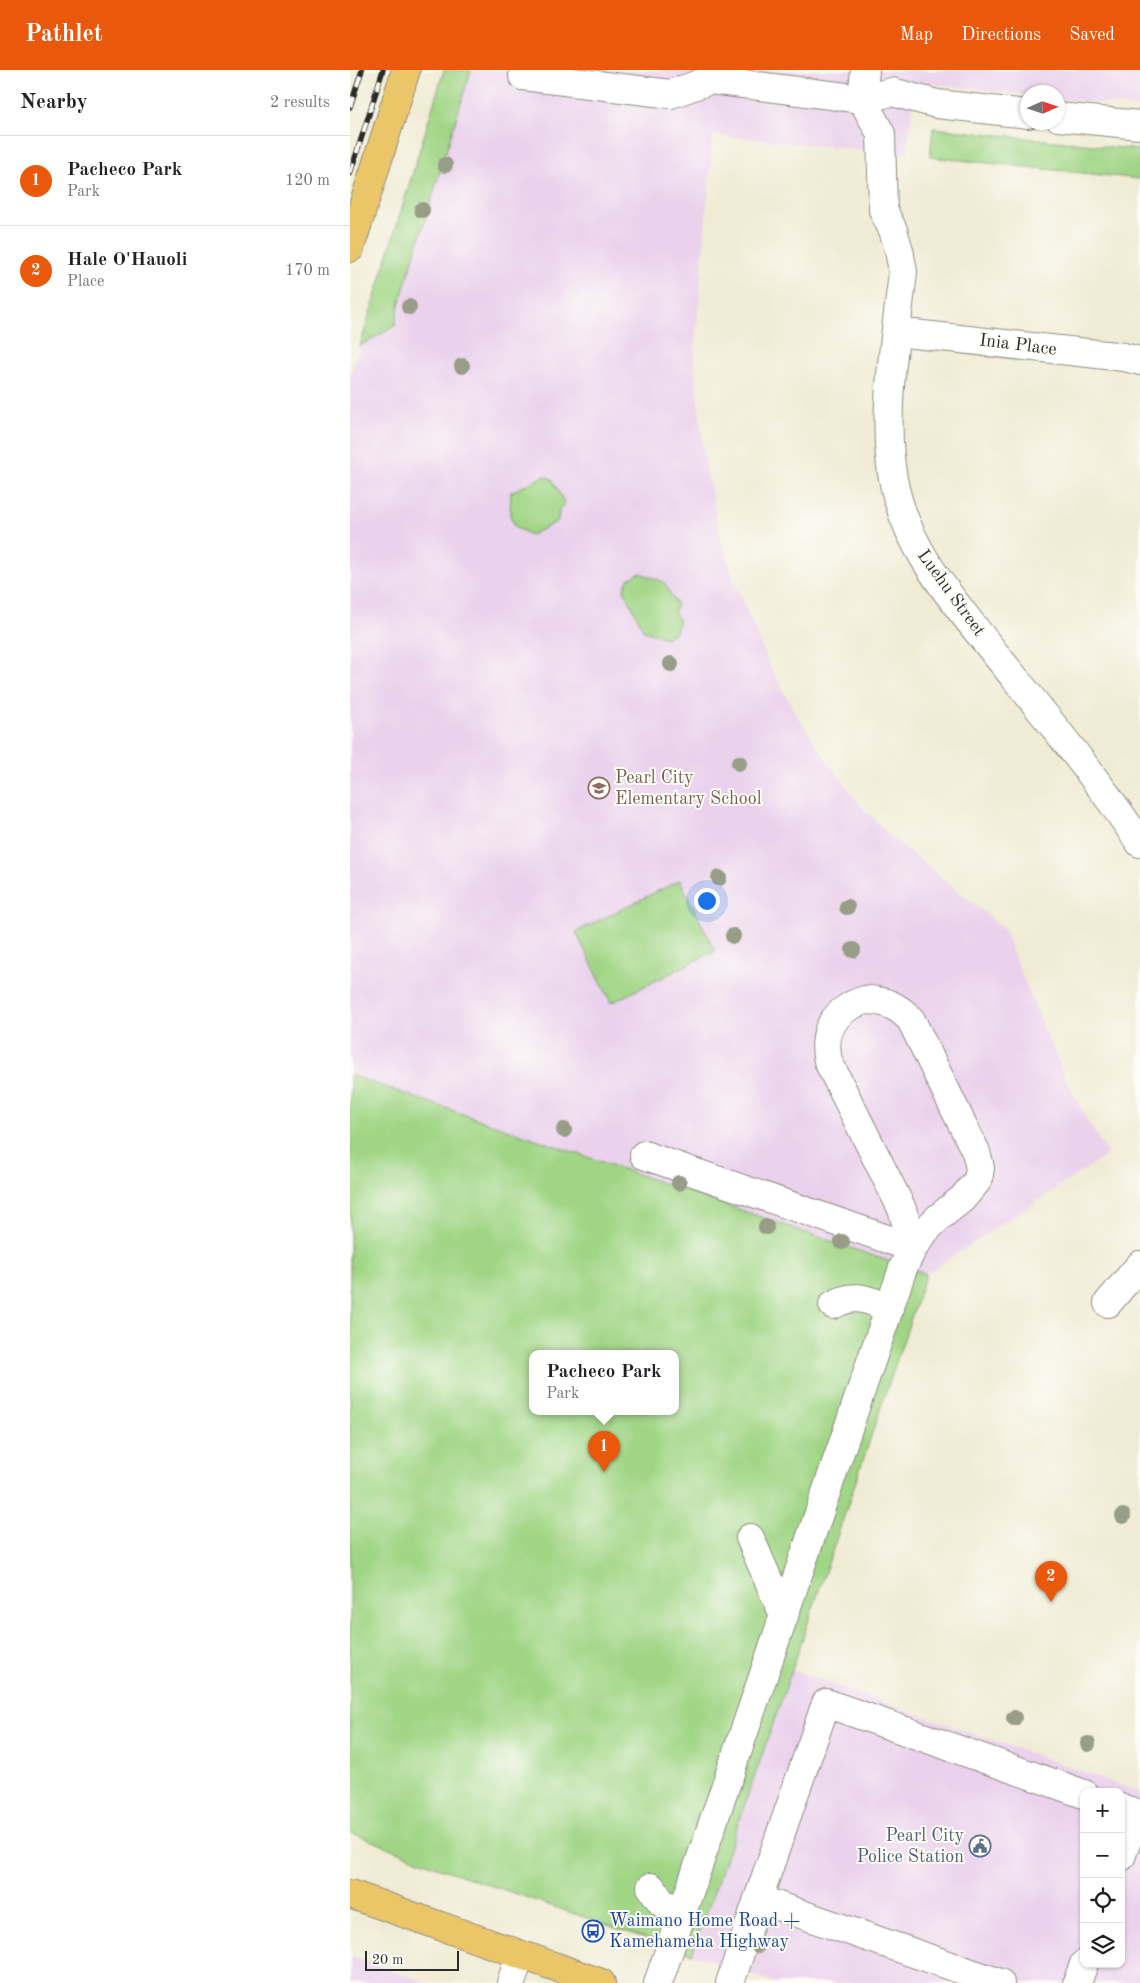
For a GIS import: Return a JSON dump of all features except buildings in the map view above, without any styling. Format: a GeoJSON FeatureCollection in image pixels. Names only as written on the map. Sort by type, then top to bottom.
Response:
{"type":"FeatureCollection","features":[{"type":"Feature","properties":{"kind":"main road"},"geometry":{"type":"LineString","coordinates":[[350,248],[406,70]]}},
{"type":"Feature","properties":{"kind":"main road"},"geometry":{"type":"LineString","coordinates":[[350,1894],[601,1983]]}},
{"type":"Feature","properties":{"kind":"street"},"geometry":{"type":"LineString","coordinates":[[862,99],[866,70]]}},
{"type":"Feature","properties":{"kind":"street"},"geometry":{"type":"LineString","coordinates":[[524,76],[613,78],[671,94],[710,80],[862,99],[892,92],[937,104],[1020,113]]}},
{"type":"Feature","properties":{"kind":"street","name":"Luehu Street"},"geometry":{"type":"LineString","coordinates":[[862,99],[881,134],[883,210],[895,237],[902,272],[889,406],[889,445],[892,478],[906,528],[931,572],[1072,750],[1140,842]]}},
{"type":"Feature","properties":{"kind":"street"},"geometry":{"type":"LineString","coordinates":[[1065,118],[1140,125]]}},
{"type":"Feature","properties":{"kind":"street","name":"Inia Place"},"geometry":{"type":"LineString","coordinates":[[896,332],[1124,357],[1140,361]]}},
{"type":"Feature","properties":{"kind":"street"},"geometry":{"type":"LineString","coordinates":[[658,1983],[904,1268],[913,1248],[926,1230],[971,1190],[978,1180],[980,1168],[976,1152],[911,1020],[893,1005],[880,1000],[865,1000],[852,1004],[840,1013],[831,1024],[826,1038],[826,1053],[828,1062],[902,1210],[913,1248]]}},
{"type":"Feature","properties":{"kind":"street"},"geometry":{"type":"LineString","coordinates":[[644,1155],[913,1248]]}},
{"type":"Feature","properties":{"kind":"street"},"geometry":{"type":"LineString","coordinates":[[1108,1302],[1140,1266]]}},
{"type":"Feature","properties":{"kind":"street"},"geometry":{"type":"LineString","coordinates":[[833,1305],[843,1299],[862,1298],[890,1308]]}},
{"type":"Feature","properties":{"kind":"street"},"geometry":{"type":"LineString","coordinates":[[750,1538],[784,1616]]}},
{"type":"Feature","properties":{"kind":"street"},"geometry":{"type":"LineString","coordinates":[[730,1983],[826,1703],[1080,1793]]}},
{"type":"Feature","properties":{"kind":"street"},"geometry":{"type":"LineString","coordinates":[[1125,1809],[1137,1813],[1125,1846]]}},
{"type":"Feature","properties":{"kind":"street"},"geometry":{"type":"LineString","coordinates":[[651,1887],[662,1903],[683,1911]]}},
{"type":"Feature","properties":{"kind":"street"},"geometry":{"type":"LineString","coordinates":[[758,1899],[1000,1983]]}},
{"type":"Feature","properties":{"kind":"street"},"geometry":{"type":"LineString","coordinates":[[511,1983],[520,1955]]}},
{"type":"Feature","properties":{"kind":"street"},"geometry":{"type":"LineString","coordinates":[[1077,1983],[1083,1968]]}},
{"type":"Feature","properties":{"kind":"shaded area","name":"Pearl City Elementary School"},"geometry":{"type":"Polygon","coordinates":[[[471,70],[1140,70],[1140,107],[1065,100],[1065,85],[1020,85],[1020,94],[915,82],[907,154],[713,135],[694,360],[704,454],[720,536],[734,579],[769,664],[793,709],[818,748],[860,805],[890,836],[1002,927],[1062,1071],[1088,1122],[1108,1154],[926,1274],[350,1075],[350,377],[360,346],[395,326],[399,305],[471,70]]]}},
{"type":"Feature","properties":{"kind":"shaded area"},"geometry":{"type":"Polygon","coordinates":[[[792,1670],[1140,1792],[1140,1983],[776,1983],[692,1954],[792,1670]]]}},
{"type":"Feature","properties":{"kind":"shaded area"},"geometry":{"type":"Polygon","coordinates":[[[350,1956],[427,1983],[350,1983],[350,1956]]]}},
{"type":"Feature","properties":{"kind":"green space"},"geometry":{"type":"Polygon","coordinates":[[[444,70],[471,70],[399,305],[395,326],[360,346],[444,70]]]}},
{"type":"Feature","properties":{"kind":"green space"},"geometry":{"type":"Polygon","coordinates":[[[933,128],[1140,150],[1140,179],[930,157],[933,128]]]}},
{"type":"Feature","properties":{"kind":"green space"},"geometry":{"type":"Polygon","coordinates":[[[544,476],[552,479],[565,504],[559,511],[558,521],[531,535],[516,528],[510,516],[511,492],[544,476]]]}},
{"type":"Feature","properties":{"kind":"green space"},"geometry":{"type":"Polygon","coordinates":[[[640,573],[664,582],[677,605],[674,611],[679,620],[676,632],[665,638],[644,631],[624,590],[628,579],[640,573]]]}},
{"type":"Feature","properties":{"kind":"green space"},"geometry":{"type":"Polygon","coordinates":[[[680,880],[715,951],[611,1003],[576,932],[680,880]]]}},
{"type":"Feature","properties":{"kind":"green space"},"geometry":{"type":"Polygon","coordinates":[[[350,1075],[926,1274],[792,1670],[692,1954],[437,1867],[350,1832],[350,1075]]]}},
{"type":"Feature","properties":{"kind":"railway"},"geometry":{"type":"LineString","coordinates":[[350,107],[362,70]]}},
{"type":"Feature","properties":{"kind":"railway"},"geometry":{"type":"LineString","coordinates":[[350,174],[383,70]]}},
{"type":"Feature","properties":{"kind":"place","name":"Pearl City Elementary School"},"geometry":{"type":"Point","coordinates":[599,788]}},
{"type":"Feature","properties":{"kind":"place","name":"Pacheco Park"},"geometry":{"type":"Point","coordinates":[604,1472]}},
{"type":"Feature","properties":{"kind":"place","name":"Hale O'Hauoli"},"geometry":{"type":"Point","coordinates":[1051,1602]}},
{"type":"Feature","properties":{"kind":"place","name":"Pearl City Police Station"},"geometry":{"type":"Point","coordinates":[980,1846]}},
{"type":"Feature","properties":{"kind":"place","name":"Waimano Home Road + Kamehameha Highway"},"geometry":{"type":"Point","coordinates":[593,1931]}}]}
